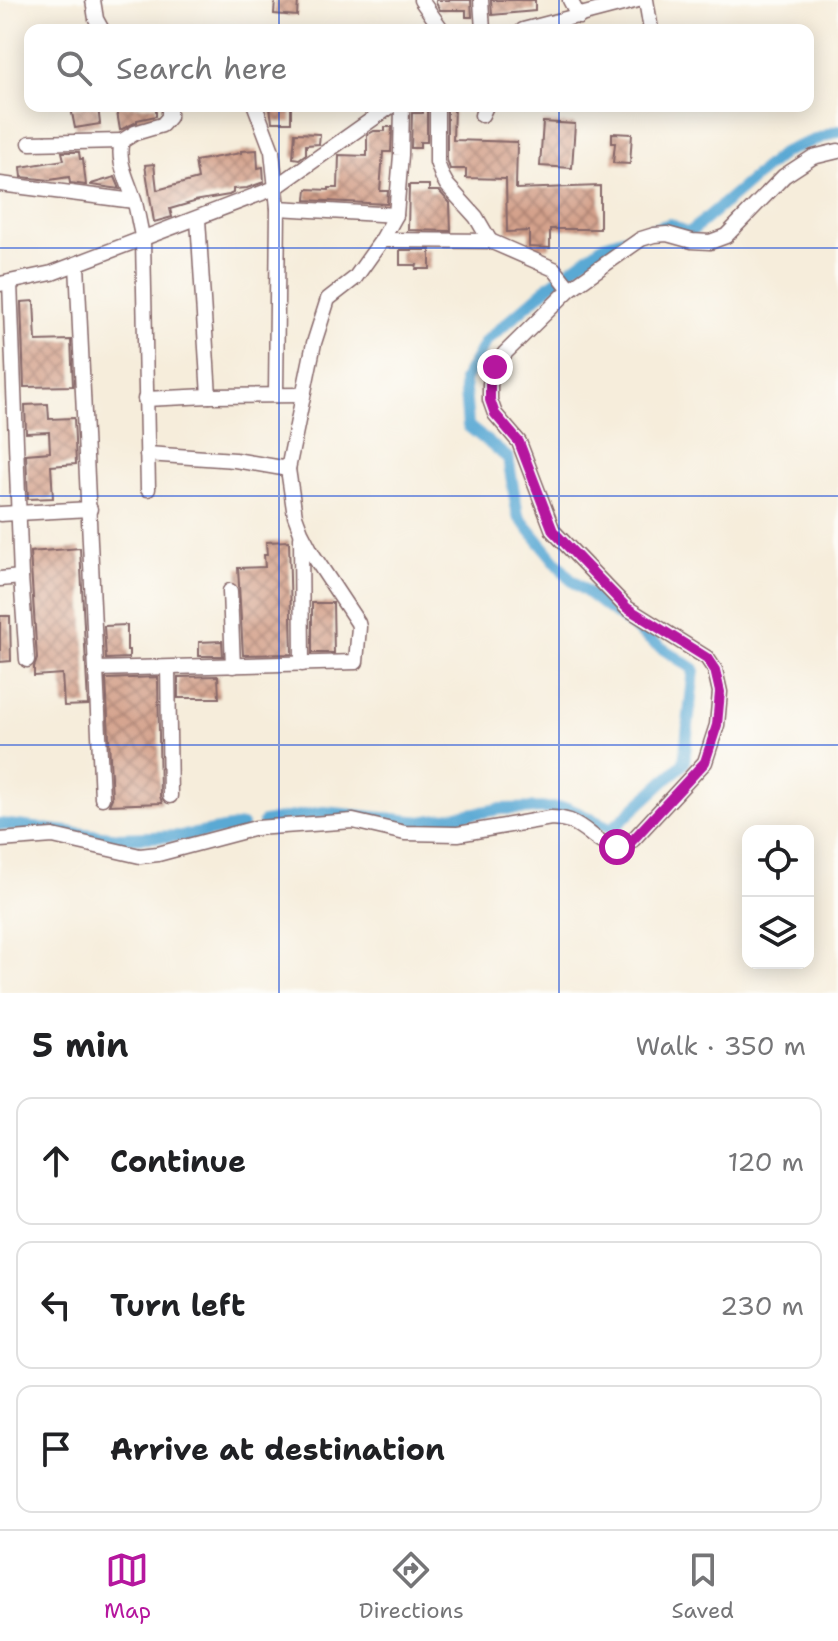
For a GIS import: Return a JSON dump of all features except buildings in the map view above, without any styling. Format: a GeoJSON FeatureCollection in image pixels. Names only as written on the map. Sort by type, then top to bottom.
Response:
{"type":"FeatureCollection","features":[{"type":"Feature","properties":{"kind":"street"},"geometry":{"type":"LineString","coordinates":[[93,0],[99,24]]}},
{"type":"Feature","properties":{"kind":"street"},"geometry":{"type":"LineString","coordinates":[[421,0],[438,24]]}},
{"type":"Feature","properties":{"kind":"street"},"geometry":{"type":"LineString","coordinates":[[481,0],[483,24]]}},
{"type":"Feature","properties":{"kind":"street"},"geometry":{"type":"LineString","coordinates":[[570,0],[579,17]]}},
{"type":"Feature","properties":{"kind":"street"},"geometry":{"type":"LineString","coordinates":[[549,24],[638,0]]}},
{"type":"Feature","properties":{"kind":"street"},"geometry":{"type":"LineString","coordinates":[[646,0],[650,24]]}},
{"type":"Feature","properties":{"kind":"street"},"geometry":{"type":"LineString","coordinates":[[30,143],[122,141],[135,133],[162,125],[169,112]]}},
{"type":"Feature","properties":{"kind":"street"},"geometry":{"type":"LineString","coordinates":[[257,112],[272,151],[278,208],[276,395]]}},
{"type":"Feature","properties":{"kind":"street"},"geometry":{"type":"LineString","coordinates":[[27,660],[5,283],[52,273],[275,188],[383,112]]}},
{"type":"Feature","properties":{"kind":"street"},"geometry":{"type":"LineString","coordinates":[[97,669],[356,662],[359,627],[301,532],[295,516],[288,469],[314,343],[328,299],[355,278],[396,215],[402,112]]}},
{"type":"Feature","properties":{"kind":"street"},"geometry":{"type":"LineString","coordinates":[[437,112],[437,162],[442,176],[476,217],[490,241]]}},
{"type":"Feature","properties":{"kind":"street"},"geometry":{"type":"LineString","coordinates":[[122,141],[120,159],[143,240],[148,489]]}},
{"type":"Feature","properties":{"kind":"street"},"geometry":{"type":"LineString","coordinates":[[0,840],[53,836],[140,856],[256,828],[353,821],[405,833],[458,834],[551,818],[574,823],[608,845],[617,847],[630,843],[705,762],[717,725],[720,692],[715,670],[707,658],[627,608],[553,531],[519,442],[495,414],[490,400],[495,367],[563,280],[654,235],[667,234],[710,242],[726,236],[784,176],[813,157],[838,151]]}},
{"type":"Feature","properties":{"kind":"street"},"geometry":{"type":"LineString","coordinates":[[0,184],[134,201]]}},
{"type":"Feature","properties":{"kind":"street"},"geometry":{"type":"LineString","coordinates":[[278,208],[396,215]]}},
{"type":"Feature","properties":{"kind":"street"},"geometry":{"type":"LineString","coordinates":[[198,219],[209,396]]}},
{"type":"Feature","properties":{"kind":"street"},"geometry":{"type":"LineString","coordinates":[[382,240],[490,241],[563,280]]}},
{"type":"Feature","properties":{"kind":"street"},"geometry":{"type":"LineString","coordinates":[[77,264],[102,798]]}},
{"type":"Feature","properties":{"kind":"street"},"geometry":{"type":"LineString","coordinates":[[145,399],[303,395]]}},
{"type":"Feature","properties":{"kind":"street"},"geometry":{"type":"LineString","coordinates":[[147,454],[235,460],[288,469]]}},
{"type":"Feature","properties":{"kind":"street"},"geometry":{"type":"LineString","coordinates":[[0,514],[90,509]]}},
{"type":"Feature","properties":{"kind":"street"},"geometry":{"type":"LineString","coordinates":[[301,532],[302,664]]}},
{"type":"Feature","properties":{"kind":"street"},"geometry":{"type":"LineString","coordinates":[[0,579],[21,577]]}},
{"type":"Feature","properties":{"kind":"street"},"geometry":{"type":"LineString","coordinates":[[230,591],[233,666]]}},
{"type":"Feature","properties":{"kind":"street"},"geometry":{"type":"LineString","coordinates":[[168,668],[170,796]]}},
{"type":"Feature","properties":{"kind":"waterway"},"geometry":{"type":"LineString","coordinates":[[264,822],[324,812],[422,822],[500,809],[567,808],[612,829],[684,763],[694,669],[654,643],[570,579],[518,516],[508,458],[468,426],[464,380],[486,341],[550,285],[604,245],[670,224],[688,234],[784,152],[838,131]]}},
{"type":"Feature","properties":{"kind":"waterway"},"geometry":{"type":"LineString","coordinates":[[0,824],[118,838],[184,836],[242,826]]}},
{"type":"Feature","properties":{"kind":"route"},"geometry":{"type":"LineString","coordinates":[[495,367],[490,400],[495,414],[519,442],[553,531],[627,608],[707,658],[715,670],[720,692],[717,725],[705,762],[630,843],[617,847]]}}]}
